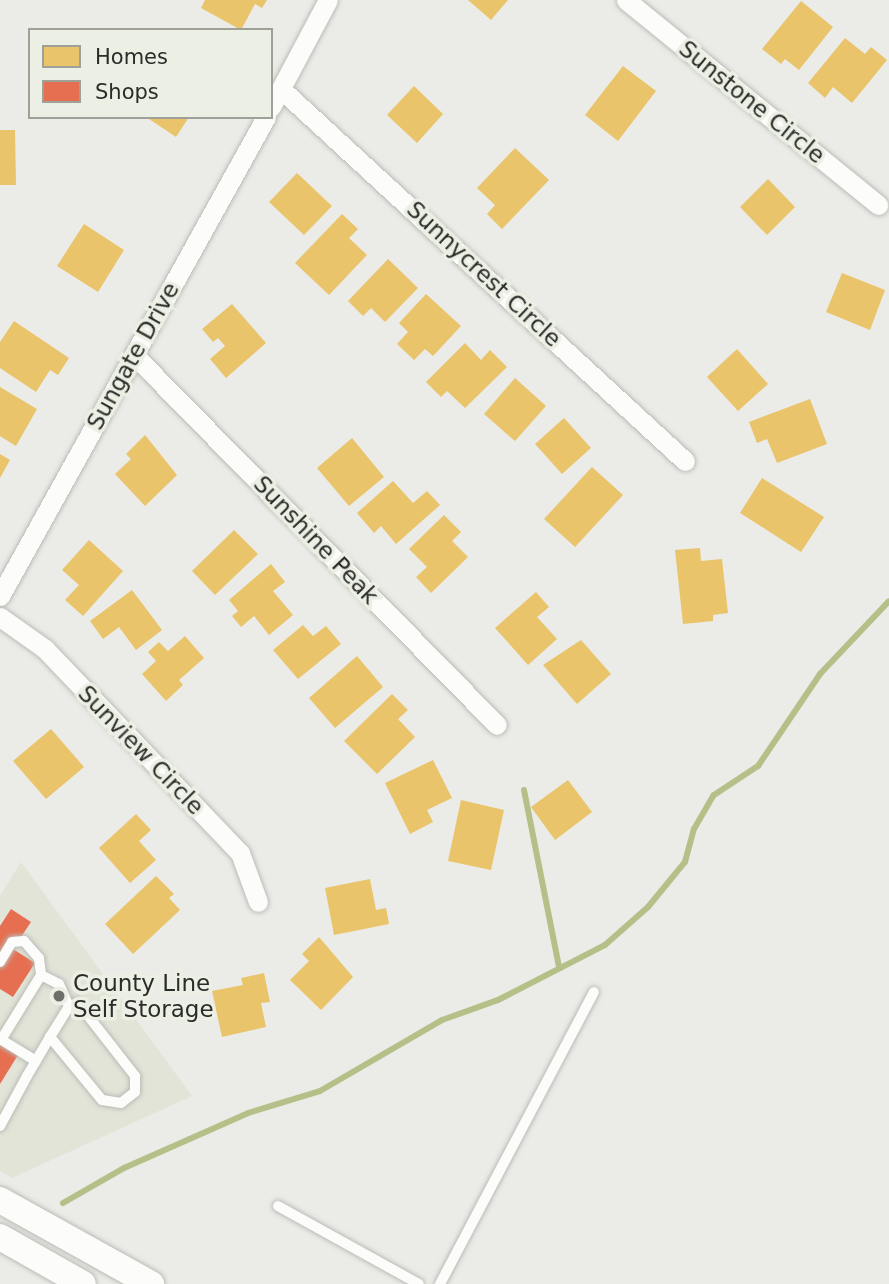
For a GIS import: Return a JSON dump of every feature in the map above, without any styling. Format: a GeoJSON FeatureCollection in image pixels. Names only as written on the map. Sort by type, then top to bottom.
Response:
{"type":"FeatureCollection","features":[{"type":"Feature","properties":{"kind":"main road"},"geometry":{"type":"LineString","coordinates":[[0,1200],[151,1284]]}},
{"type":"Feature","properties":{"kind":"main road"},"geometry":{"type":"LineString","coordinates":[[0,1237],[83,1284]]}},
{"type":"Feature","properties":{"kind":"street"},"geometry":{"type":"LineString","coordinates":[[273,103],[328,0]]}},
{"type":"Feature","properties":{"kind":"street","name":"Sunstone Circle"},"geometry":{"type":"LineString","coordinates":[[626,0],[878,205]]}},
{"type":"Feature","properties":{"kind":"street","name":"Sunnycrest Circle"},"geometry":{"type":"LineString","coordinates":[[281,89],[685,461]]}},
{"type":"Feature","properties":{"kind":"street","name":"Sungate Drive"},"geometry":{"type":"LineString","coordinates":[[0,596],[265,119]]}},
{"type":"Feature","properties":{"kind":"street","name":"Sunshine Peak"},"geometry":{"type":"LineString","coordinates":[[134,355],[498,725]]}},
{"type":"Feature","properties":{"kind":"street","name":"Sunview Circle"},"geometry":{"type":"LineString","coordinates":[[0,617],[45,649],[240,853],[258,902]]}},
{"type":"Feature","properties":{"kind":"lane"},"geometry":{"type":"LineString","coordinates":[[0,962],[12,942],[24,942],[39,958],[41,975],[1,1039],[36,1061]]}},
{"type":"Feature","properties":{"kind":"lane"},"geometry":{"type":"LineString","coordinates":[[41,975],[59,984],[69,1006]]}},
{"type":"Feature","properties":{"kind":"lane"},"geometry":{"type":"LineString","coordinates":[[440,1284],[594,992]]}},
{"type":"Feature","properties":{"kind":"lane"},"geometry":{"type":"LineString","coordinates":[[0,1126],[36,1061],[50,1037],[69,1006],[78,1003],[135,1076],[135,1092],[121,1103],[102,1100],[50,1037]]}},
{"type":"Feature","properties":{"kind":"lane"},"geometry":{"type":"LineString","coordinates":[[278,1206],[419,1284]]}},
{"type":"Feature","properties":{"kind":"shaded area","name":"County Line Self Storage"},"geometry":{"type":"Polygon","coordinates":[[[21,862],[192,1096],[12,1178],[0,1171],[0,896],[21,862]]]}},
{"type":"Feature","properties":{"kind":"building: Homes"},"geometry":{"type":"Polygon","coordinates":[[[205,0],[267,0],[262,8],[255,4],[242,28],[201,8],[205,0]]]}},
{"type":"Feature","properties":{"kind":"building: Homes"},"geometry":{"type":"Polygon","coordinates":[[[468,0],[508,0],[491,20],[468,0]]]}},
{"type":"Feature","properties":{"kind":"building: Homes"},"geometry":{"type":"Polygon","coordinates":[[[801,1],[833,27],[799,70],[785,59],[781,64],[762,49],[801,1]]]}},
{"type":"Feature","properties":{"kind":"building: Homes"},"geometry":{"type":"Polygon","coordinates":[[[845,38],[865,54],[871,47],[887,60],[852,103],[833,87],[825,98],[808,83],[845,38]]]}},
{"type":"Feature","properties":{"kind":"building: Homes"},"geometry":{"type":"Polygon","coordinates":[[[623,66],[656,91],[618,141],[585,115],[623,66]]]}},
{"type":"Feature","properties":{"kind":"building: Homes"},"geometry":{"type":"Polygon","coordinates":[[[414,86],[443,114],[417,143],[387,115],[414,86]]]}},
{"type":"Feature","properties":{"kind":"building: Homes"},"geometry":{"type":"Polygon","coordinates":[[[149,119],[188,119],[176,137],[149,119]]]}},
{"type":"Feature","properties":{"kind":"building: Homes"},"geometry":{"type":"Polygon","coordinates":[[[0,130],[15,130],[16,185],[0,185],[0,130]]]}},
{"type":"Feature","properties":{"kind":"building: Homes"},"geometry":{"type":"Polygon","coordinates":[[[515,148],[549,180],[502,229],[487,214],[495,205],[477,188],[515,148]]]}},
{"type":"Feature","properties":{"kind":"building: Homes"},"geometry":{"type":"Polygon","coordinates":[[[297,173],[332,206],[304,235],[269,202],[297,173]]]}},
{"type":"Feature","properties":{"kind":"building: Homes"},"geometry":{"type":"Polygon","coordinates":[[[768,179],[795,207],[767,235],[740,207],[768,179]]]}},
{"type":"Feature","properties":{"kind":"building: Homes"},"geometry":{"type":"Polygon","coordinates":[[[342,214],[358,229],[349,238],[367,255],[329,295],[295,263],[342,214]]]}},
{"type":"Feature","properties":{"kind":"building: Homes"},"geometry":{"type":"Polygon","coordinates":[[[84,224],[124,250],[98,292],[57,266],[84,224]]]}},
{"type":"Feature","properties":{"kind":"building: Homes"},"geometry":{"type":"Polygon","coordinates":[[[388,259],[418,288],[385,322],[371,308],[363,316],[348,301],[388,259]]]}},
{"type":"Feature","properties":{"kind":"building: Homes"},"geometry":{"type":"Polygon","coordinates":[[[842,273],[885,290],[870,330],[826,312],[842,273]]]}},
{"type":"Feature","properties":{"kind":"building: Homes"},"geometry":{"type":"Polygon","coordinates":[[[426,294],[461,326],[433,356],[425,349],[414,360],[397,344],[408,332],[399,323],[426,294]]]}},
{"type":"Feature","properties":{"kind":"building: Homes"},"geometry":{"type":"Polygon","coordinates":[[[232,304],[266,343],[226,378],[210,359],[225,346],[218,338],[213,342],[202,329],[232,304]]]}},
{"type":"Feature","properties":{"kind":"building: Homes"},"geometry":{"type":"Polygon","coordinates":[[[14,321],[69,358],[58,375],[50,370],[36,392],[0,368],[0,342],[14,321]]]}},
{"type":"Feature","properties":{"kind":"building: Homes"},"geometry":{"type":"Polygon","coordinates":[[[465,343],[481,360],[490,350],[507,367],[465,408],[447,391],[441,397],[426,382],[465,343]]]}},
{"type":"Feature","properties":{"kind":"building: Homes"},"geometry":{"type":"Polygon","coordinates":[[[737,349],[768,384],[738,411],[707,377],[737,349]]]}},
{"type":"Feature","properties":{"kind":"building: Homes"},"geometry":{"type":"Polygon","coordinates":[[[515,378],[546,406],[515,441],[484,414],[515,378]]]}},
{"type":"Feature","properties":{"kind":"building: Homes"},"geometry":{"type":"Polygon","coordinates":[[[0,387],[37,409],[16,446],[0,436],[0,387]]]}},
{"type":"Feature","properties":{"kind":"building: Homes"},"geometry":{"type":"Polygon","coordinates":[[[810,399],[827,444],[777,463],[767,439],[757,443],[749,422],[810,399]]]}},
{"type":"Feature","properties":{"kind":"building: Homes"},"geometry":{"type":"Polygon","coordinates":[[[564,418],[591,448],[562,474],[535,444],[564,418]]]}},
{"type":"Feature","properties":{"kind":"building: Homes"},"geometry":{"type":"Polygon","coordinates":[[[145,435],[177,475],[145,506],[115,474],[131,459],[126,454],[145,435]]]}},
{"type":"Feature","properties":{"kind":"building: Homes"},"geometry":{"type":"Polygon","coordinates":[[[352,438],[384,477],[349,506],[317,468],[352,438]]]}},
{"type":"Feature","properties":{"kind":"building: Homes"},"geometry":{"type":"Polygon","coordinates":[[[0,454],[10,460],[0,478],[0,454]]]}},
{"type":"Feature","properties":{"kind":"building: Homes"},"geometry":{"type":"Polygon","coordinates":[[[592,467],[623,495],[575,547],[544,519],[592,467]]]}},
{"type":"Feature","properties":{"kind":"building: Homes"},"geometry":{"type":"Polygon","coordinates":[[[762,478],[824,517],[801,552],[740,513],[762,478]]]}},
{"type":"Feature","properties":{"kind":"building: Homes"},"geometry":{"type":"Polygon","coordinates":[[[393,481],[413,503],[427,491],[440,505],[396,544],[381,526],[374,533],[357,513],[393,481]]]}},
{"type":"Feature","properties":{"kind":"building: Homes"},"geometry":{"type":"Polygon","coordinates":[[[444,515],[461,532],[452,541],[468,557],[431,593],[416,577],[427,567],[409,549],[444,515]]]}},
{"type":"Feature","properties":{"kind":"building: Homes"},"geometry":{"type":"Polygon","coordinates":[[[234,530],[258,554],[215,595],[192,571],[234,530]]]}},
{"type":"Feature","properties":{"kind":"building: Homes"},"geometry":{"type":"Polygon","coordinates":[[[89,540],[123,571],[83,616],[65,600],[79,585],[62,570],[89,540]]]}},
{"type":"Feature","properties":{"kind":"building: Homes"},"geometry":{"type":"Polygon","coordinates":[[[700,548],[701,561],[722,559],[728,613],[713,615],[713,621],[683,624],[675,550],[700,548]]]}},
{"type":"Feature","properties":{"kind":"building: Homes"},"geometry":{"type":"Polygon","coordinates":[[[271,564],[285,582],[273,591],[293,615],[269,635],[254,616],[241,627],[232,616],[238,611],[229,600],[271,564]]]}},
{"type":"Feature","properties":{"kind":"building: Homes"},"geometry":{"type":"Polygon","coordinates":[[[132,590],[162,630],[136,650],[119,627],[103,639],[90,621],[132,590]]]}},
{"type":"Feature","properties":{"kind":"building: Homes"},"geometry":{"type":"Polygon","coordinates":[[[536,592],[549,607],[537,617],[557,639],[528,665],[495,628],[536,592]]]}},
{"type":"Feature","properties":{"kind":"building: Homes"},"geometry":{"type":"Polygon","coordinates":[[[303,625],[313,636],[326,626],[341,644],[298,679],[273,650],[303,625]]]}},
{"type":"Feature","properties":{"kind":"building: Homes"},"geometry":{"type":"Polygon","coordinates":[[[185,636],[204,658],[179,680],[183,685],[166,701],[142,674],[156,661],[148,652],[159,642],[168,651],[185,636]]]}},
{"type":"Feature","properties":{"kind":"building: Homes"},"geometry":{"type":"Polygon","coordinates":[[[581,640],[611,674],[577,704],[543,665],[581,640]]]}},
{"type":"Feature","properties":{"kind":"building: Homes"},"geometry":{"type":"Polygon","coordinates":[[[357,656],[383,687],[335,728],[309,698],[357,656]]]}},
{"type":"Feature","properties":{"kind":"building: Homes"},"geometry":{"type":"Polygon","coordinates":[[[392,694],[408,710],[398,719],[415,737],[377,774],[344,741],[392,694]]]}},
{"type":"Feature","properties":{"kind":"building: Homes"},"geometry":{"type":"Polygon","coordinates":[[[51,729],[84,767],[46,799],[13,761],[51,729]]]}},
{"type":"Feature","properties":{"kind":"building: Homes"},"geometry":{"type":"Polygon","coordinates":[[[433,760],[452,798],[427,810],[433,822],[410,834],[385,783],[433,760]]]}},
{"type":"Feature","properties":{"kind":"building: Homes"},"geometry":{"type":"Polygon","coordinates":[[[568,780],[592,812],[555,840],[531,807],[568,780]]]}},
{"type":"Feature","properties":{"kind":"building: Homes"},"geometry":{"type":"Polygon","coordinates":[[[461,800],[504,810],[491,870],[448,861],[461,800]]]}},
{"type":"Feature","properties":{"kind":"building: Homes"},"geometry":{"type":"Polygon","coordinates":[[[136,814],[151,830],[139,841],[156,860],[130,883],[99,848],[136,814]]]}},
{"type":"Feature","properties":{"kind":"building: Homes"},"geometry":{"type":"Polygon","coordinates":[[[156,876],[174,894],[169,898],[180,910],[133,954],[105,924],[156,876]]]}},
{"type":"Feature","properties":{"kind":"building: Homes"},"geometry":{"type":"Polygon","coordinates":[[[370,879],[376,910],[386,908],[389,924],[334,935],[325,888],[370,879]]]}},
{"type":"Feature","properties":{"kind":"building: Homes"},"geometry":{"type":"Polygon","coordinates":[[[319,937],[353,977],[321,1010],[290,980],[309,961],[302,954],[319,937]]]}},
{"type":"Feature","properties":{"kind":"building: Homes"},"geometry":{"type":"Polygon","coordinates":[[[264,973],[270,1002],[261,1003],[266,1027],[222,1037],[212,991],[243,985],[241,978],[264,973]]]}},
{"type":"Feature","properties":{"kind":"building: Shops"},"geometry":{"type":"Polygon","coordinates":[[[11,909],[31,922],[13,949],[35,963],[13,997],[0,989],[0,926],[11,909]]]}},
{"type":"Feature","properties":{"kind":"building: Shops"},"geometry":{"type":"Polygon","coordinates":[[[0,1044],[18,1055],[0,1084],[0,1044]]]}},
{"type":"Feature","properties":{"kind":"waterway"},"geometry":{"type":"LineString","coordinates":[[63,1203],[124,1168],[248,1113],[320,1091],[442,1020],[498,1000],[605,945],[648,907],[685,862],[694,829],[714,795],[758,766],[820,674],[889,601]]}},
{"type":"Feature","properties":{"kind":"waterway"},"geometry":{"type":"LineString","coordinates":[[524,790],[559,966]]}},
{"type":"Feature","properties":{"kind":"place","name":"County Line Self Storage"},"geometry":{"type":"Point","coordinates":[59,996]}}]}
